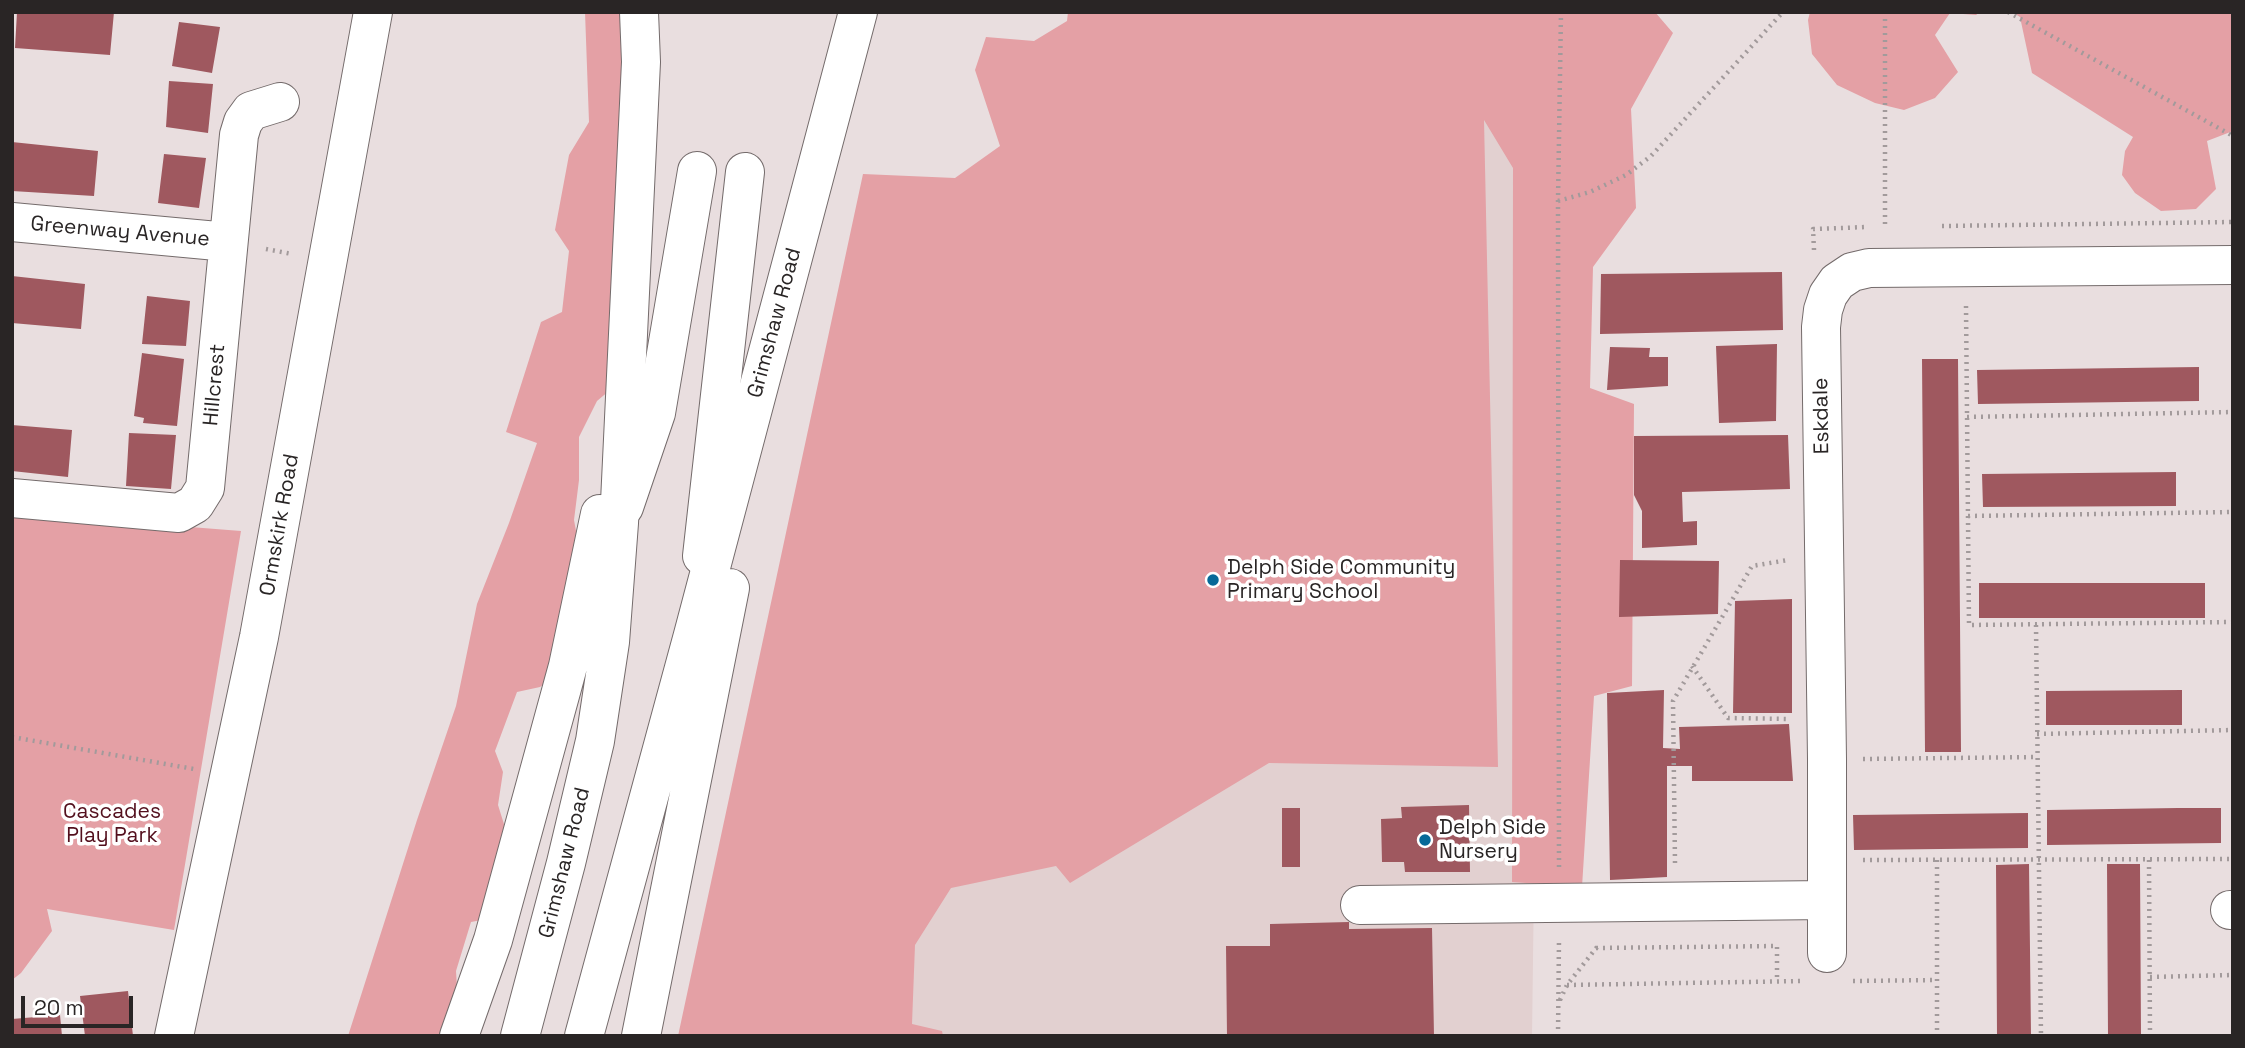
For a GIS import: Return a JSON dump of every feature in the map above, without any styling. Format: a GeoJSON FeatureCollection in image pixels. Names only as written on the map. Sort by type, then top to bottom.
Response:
{"type":"FeatureCollection","features":[{"type":"Feature","properties":{"kind":"main road","name":"Ormskirk Road"},"geometry":{"type":"LineString","coordinates":[[174,1036],[259,637],[373,12]]}},
{"type":"Feature","properties":{"kind":"main road","name":"Grimshaw Road"},"geometry":{"type":"LineString","coordinates":[[520,1036],[595,741],[610,642],[619,523],[641,62],[639,12]]}},
{"type":"Feature","properties":{"kind":"main road","name":"Grimshaw Road"},"geometry":{"type":"LineString","coordinates":[[584,1036],[694,635],[858,12]]}},
{"type":"Feature","properties":{"kind":"main road","name":"Hillcrest"},"geometry":{"type":"LineString","coordinates":[[12,498],[179,513],[195,504],[205,488],[239,135],[243,122],[251,111],[280,102]]}},
{"type":"Feature","properties":{"kind":"main road","name":"Grimshaw Road"},"geometry":{"type":"LineString","coordinates":[[619,523],[656,413],[696,171]]}},
{"type":"Feature","properties":{"kind":"main road","name":"Grimshaw Road"},"geometry":{"type":"LineString","coordinates":[[694,635],[745,172]]}},
{"type":"Feature","properties":{"kind":"main road"},"geometry":{"type":"LineString","coordinates":[[641,1036],[809,195]]}},
{"type":"Feature","properties":{"kind":"main road","name":"Greenway Avenue"},"geometry":{"type":"LineString","coordinates":[[12,222],[228,242]]}},
{"type":"Feature","properties":{"kind":"main road","name":"Eskdale"},"geometry":{"type":"LineString","coordinates":[[1825,972],[1828,860],[1821,327],[1828,295],[1837,282],[1852,272],[1869,268],[2233,265]]}},
{"type":"Feature","properties":{"kind":"main road"},"geometry":{"type":"LineString","coordinates":[[459,1036],[493,940],[568,666],[625,391]]}},
{"type":"Feature","properties":{"kind":"main road"},"geometry":{"type":"LineString","coordinates":[[1360,905],[1827,900]]}},
{"type":"Feature","properties":{"kind":"path"},"geometry":{"type":"LineString","coordinates":[[1558,1036],[1558,201],[1561,12]]}},
{"type":"Feature","properties":{"kind":"path"},"geometry":{"type":"LineString","coordinates":[[1558,201],[1602,187],[1626,175],[1651,156],[1783,12]]}},
{"type":"Feature","properties":{"kind":"path"},"geometry":{"type":"LineString","coordinates":[[1885,12],[1885,227]]}},
{"type":"Feature","properties":{"kind":"path"},"geometry":{"type":"LineString","coordinates":[[2008,12],[2233,136]]}},
{"type":"Feature","properties":{"kind":"path"},"geometry":{"type":"LineString","coordinates":[[228,242],[327,261]]}},
{"type":"Feature","properties":{"kind":"path"},"geometry":{"type":"LineString","coordinates":[[1966,267],[1969,625],[2233,622]]}},
{"type":"Feature","properties":{"kind":"path"},"geometry":{"type":"LineString","coordinates":[[1967,417],[2233,412]]}},
{"type":"Feature","properties":{"kind":"path"},"geometry":{"type":"LineString","coordinates":[[1968,516],[2233,512]]}},
{"type":"Feature","properties":{"kind":"path"},"geometry":{"type":"LineString","coordinates":[[1675,901],[1673,701],[1752,566],[1824,555]]}},
{"type":"Feature","properties":{"kind":"path"},"geometry":{"type":"LineString","coordinates":[[2036,625],[2041,1036]]}},
{"type":"Feature","properties":{"kind":"path"},"geometry":{"type":"LineString","coordinates":[[1692,666],[1728,718],[1826,719]]}},
{"type":"Feature","properties":{"kind":"path"},"geometry":{"type":"LineString","coordinates":[[2037,734],[2233,730]]}},
{"type":"Feature","properties":{"kind":"path"},"geometry":{"type":"LineString","coordinates":[[12,737],[230,776]]}},
{"type":"Feature","properties":{"kind":"path"},"geometry":{"type":"LineString","coordinates":[[1827,759],[2038,757]]}},
{"type":"Feature","properties":{"kind":"path"},"geometry":{"type":"LineString","coordinates":[[1828,860],[2233,859]]}},
{"type":"Feature","properties":{"kind":"path"},"geometry":{"type":"LineString","coordinates":[[1937,860],[1937,1036]]}},
{"type":"Feature","properties":{"kind":"path"},"geometry":{"type":"LineString","coordinates":[[2149,860],[2150,1036]]}},
{"type":"Feature","properties":{"kind":"path"},"geometry":{"type":"LineString","coordinates":[[1559,1003],[1567,985],[1631,901]]}},
{"type":"Feature","properties":{"kind":"path"},"geometry":{"type":"LineString","coordinates":[[1596,948],[1777,946],[1777,982]]}},
{"type":"Feature","properties":{"kind":"path"},"geometry":{"type":"LineString","coordinates":[[1567,985],[1777,982],[1825,972],[1937,980]]}},
{"type":"Feature","properties":{"kind":"path"},"geometry":{"type":"LineString","coordinates":[[2150,977],[2233,975]]}},
{"type":"Feature","properties":{"kind":"shaded area","name":"Delph Side Community Primary School"},"geometry":{"type":"Polygon","coordinates":[[[1517,59],[1535,803],[1532,1036],[841,1036],[892,402],[1517,59]]]}},
{"type":"Feature","properties":{"kind":"green space"},"geometry":{"type":"Polygon","coordinates":[[[585,12],[632,12],[620,19],[623,124],[616,385],[597,401],[579,437],[579,480],[574,520],[583,569],[562,671],[540,687],[517,692],[495,751],[503,772],[498,805],[508,837],[492,918],[471,922],[456,971],[459,1020],[452,1036],[348,1036],[456,706],[477,604],[537,443],[506,432],[541,322],[562,312],[569,251],[555,230],[569,155],[589,122],[585,12]]]}},
{"type":"Feature","properties":{"kind":"green space","name":"Delph Side Community Primary School"},"geometry":{"type":"Polygon","coordinates":[[[1068,12],[1655,12],[1673,33],[1631,109],[1636,208],[1593,267],[1590,388],[1634,404],[1632,686],[1594,696],[1582,887],[1512,882],[1513,168],[1484,120],[1498,767],[1269,763],[1070,883],[1056,866],[951,888],[915,945],[912,1024],[942,1031],[943,1036],[678,1036],[863,174],[955,178],[1000,146],[975,70],[986,37],[1034,41],[1067,21],[1068,12]]]}},
{"type":"Feature","properties":{"kind":"green space"},"geometry":{"type":"Polygon","coordinates":[[[1810,12],[1980,12],[1976,15],[1950,13],[1935,35],[1958,72],[1935,98],[1904,110],[1875,103],[1837,85],[1812,54],[1808,20],[1810,12]]]}},
{"type":"Feature","properties":{"kind":"green space"},"geometry":{"type":"Polygon","coordinates":[[[2012,12],[2233,12],[2233,131],[2207,141],[2216,189],[2196,209],[2161,211],[2135,193],[2122,175],[2125,151],[2133,137],[2032,73],[2020,17],[2012,12]]]}},
{"type":"Feature","properties":{"kind":"green space","name":"Cascades Play Park"},"geometry":{"type":"Polygon","coordinates":[[[12,513],[241,531],[174,930],[47,909],[52,931],[21,973],[12,980],[12,513]]]}},
{"type":"Feature","properties":{"kind":"building"},"geometry":{"type":"Polygon","coordinates":[[[17,12],[114,12],[110,55],[15,48],[17,12]]]}},
{"type":"Feature","properties":{"kind":"building"},"geometry":{"type":"Polygon","coordinates":[[[179,22],[220,27],[212,73],[172,66],[179,22]]]}},
{"type":"Feature","properties":{"kind":"building"},"geometry":{"type":"Polygon","coordinates":[[[169,81],[213,84],[208,133],[166,127],[169,81]]]}},
{"type":"Feature","properties":{"kind":"building"},"geometry":{"type":"Polygon","coordinates":[[[12,142],[98,151],[94,196],[12,191],[12,142]]]}},
{"type":"Feature","properties":{"kind":"building"},"geometry":{"type":"Polygon","coordinates":[[[164,154],[206,158],[199,208],[158,203],[164,154]]]}},
{"type":"Feature","properties":{"kind":"building"},"geometry":{"type":"Polygon","coordinates":[[[1782,272],[1783,330],[1600,334],[1601,274],[1782,272]]]}},
{"type":"Feature","properties":{"kind":"building"},"geometry":{"type":"Polygon","coordinates":[[[12,276],[85,284],[81,329],[12,323],[12,276]]]}},
{"type":"Feature","properties":{"kind":"building"},"geometry":{"type":"Polygon","coordinates":[[[147,296],[190,301],[186,346],[142,344],[147,296]]]}},
{"type":"Feature","properties":{"kind":"building"},"geometry":{"type":"Polygon","coordinates":[[[1777,344],[1776,421],[1719,423],[1716,346],[1777,344]]]}},
{"type":"Feature","properties":{"kind":"building"},"geometry":{"type":"Polygon","coordinates":[[[1610,347],[1650,348],[1649,357],[1668,357],[1668,386],[1607,390],[1610,347]]]}},
{"type":"Feature","properties":{"kind":"building"},"geometry":{"type":"Polygon","coordinates":[[[142,353],[184,359],[177,426],[143,423],[144,418],[134,416],[142,353]]]}},
{"type":"Feature","properties":{"kind":"building"},"geometry":{"type":"Polygon","coordinates":[[[1922,359],[1958,359],[1961,752],[1925,752],[1922,359]]]}},
{"type":"Feature","properties":{"kind":"building"},"geometry":{"type":"Polygon","coordinates":[[[2199,367],[2199,401],[1978,404],[1977,370],[2199,367]]]}},
{"type":"Feature","properties":{"kind":"building"},"geometry":{"type":"Polygon","coordinates":[[[12,425],[72,430],[68,477],[12,471],[12,425]]]}},
{"type":"Feature","properties":{"kind":"building"},"geometry":{"type":"Polygon","coordinates":[[[129,433],[176,435],[171,489],[126,486],[129,433]]]}},
{"type":"Feature","properties":{"kind":"building"},"geometry":{"type":"Polygon","coordinates":[[[1788,435],[1790,489],[1682,492],[1683,522],[1697,521],[1697,545],[1642,548],[1642,511],[1634,495],[1634,436],[1788,435]]]}},
{"type":"Feature","properties":{"kind":"building"},"geometry":{"type":"Polygon","coordinates":[[[2176,472],[2176,506],[1983,507],[1982,474],[2176,472]]]}},
{"type":"Feature","properties":{"kind":"building"},"geometry":{"type":"Polygon","coordinates":[[[1620,560],[1719,561],[1718,614],[1619,617],[1620,560]]]}},
{"type":"Feature","properties":{"kind":"building"},"geometry":{"type":"Polygon","coordinates":[[[1979,583],[2205,583],[2205,618],[1979,618],[1979,583]]]}},
{"type":"Feature","properties":{"kind":"building"},"geometry":{"type":"Polygon","coordinates":[[[1792,599],[1792,713],[1733,713],[1735,601],[1792,599]]]}},
{"type":"Feature","properties":{"kind":"building"},"geometry":{"type":"Polygon","coordinates":[[[1664,690],[1663,748],[1680,749],[1679,727],[1789,724],[1793,781],[1692,781],[1692,766],[1667,766],[1667,877],[1610,880],[1607,693],[1664,690]]]}},
{"type":"Feature","properties":{"kind":"building"},"geometry":{"type":"Polygon","coordinates":[[[2182,690],[2182,725],[2046,725],[2046,691],[2182,690]]]}},
{"type":"Feature","properties":{"kind":"building","name":"Delph Side Nursery"},"geometry":{"type":"Polygon","coordinates":[[[1469,805],[1470,872],[1405,872],[1404,862],[1382,862],[1381,819],[1402,818],[1401,807],[1469,805]]]}},
{"type":"Feature","properties":{"kind":"building"},"geometry":{"type":"Polygon","coordinates":[[[1282,808],[1300,808],[1300,867],[1282,867],[1282,808]]]}},
{"type":"Feature","properties":{"kind":"building"},"geometry":{"type":"Polygon","coordinates":[[[2221,808],[2221,843],[2047,845],[2047,810],[2221,808]]]}},
{"type":"Feature","properties":{"kind":"building"},"geometry":{"type":"Polygon","coordinates":[[[2028,813],[2028,848],[1854,850],[1853,815],[2028,813]]]}},
{"type":"Feature","properties":{"kind":"building"},"geometry":{"type":"Polygon","coordinates":[[[2029,864],[2031,1036],[1997,1036],[1996,865],[2029,864]]]}},
{"type":"Feature","properties":{"kind":"building"},"geometry":{"type":"Polygon","coordinates":[[[2107,864],[2140,864],[2141,1036],[2108,1036],[2107,864]]]}},
{"type":"Feature","properties":{"kind":"building"},"geometry":{"type":"Polygon","coordinates":[[[1349,922],[1349,929],[1432,928],[1434,1036],[1227,1036],[1226,946],[1270,946],[1270,924],[1349,922]]]}},
{"type":"Feature","properties":{"kind":"building"},"geometry":{"type":"Polygon","coordinates":[[[128,991],[133,1036],[85,1036],[80,996],[128,991]]]}},
{"type":"Feature","properties":{"kind":"building"},"geometry":{"type":"Polygon","coordinates":[[[60,1015],[62,1036],[12,1036],[12,1019],[60,1015]]]}},
{"type":"Feature","properties":{"kind":"place","name":"Delph Side Community Primary School"},"geometry":{"type":"Point","coordinates":[1213,580]}},
{"type":"Feature","properties":{"kind":"place","name":"Delph Side Nursery"},"geometry":{"type":"Point","coordinates":[1425,840]}}]}
